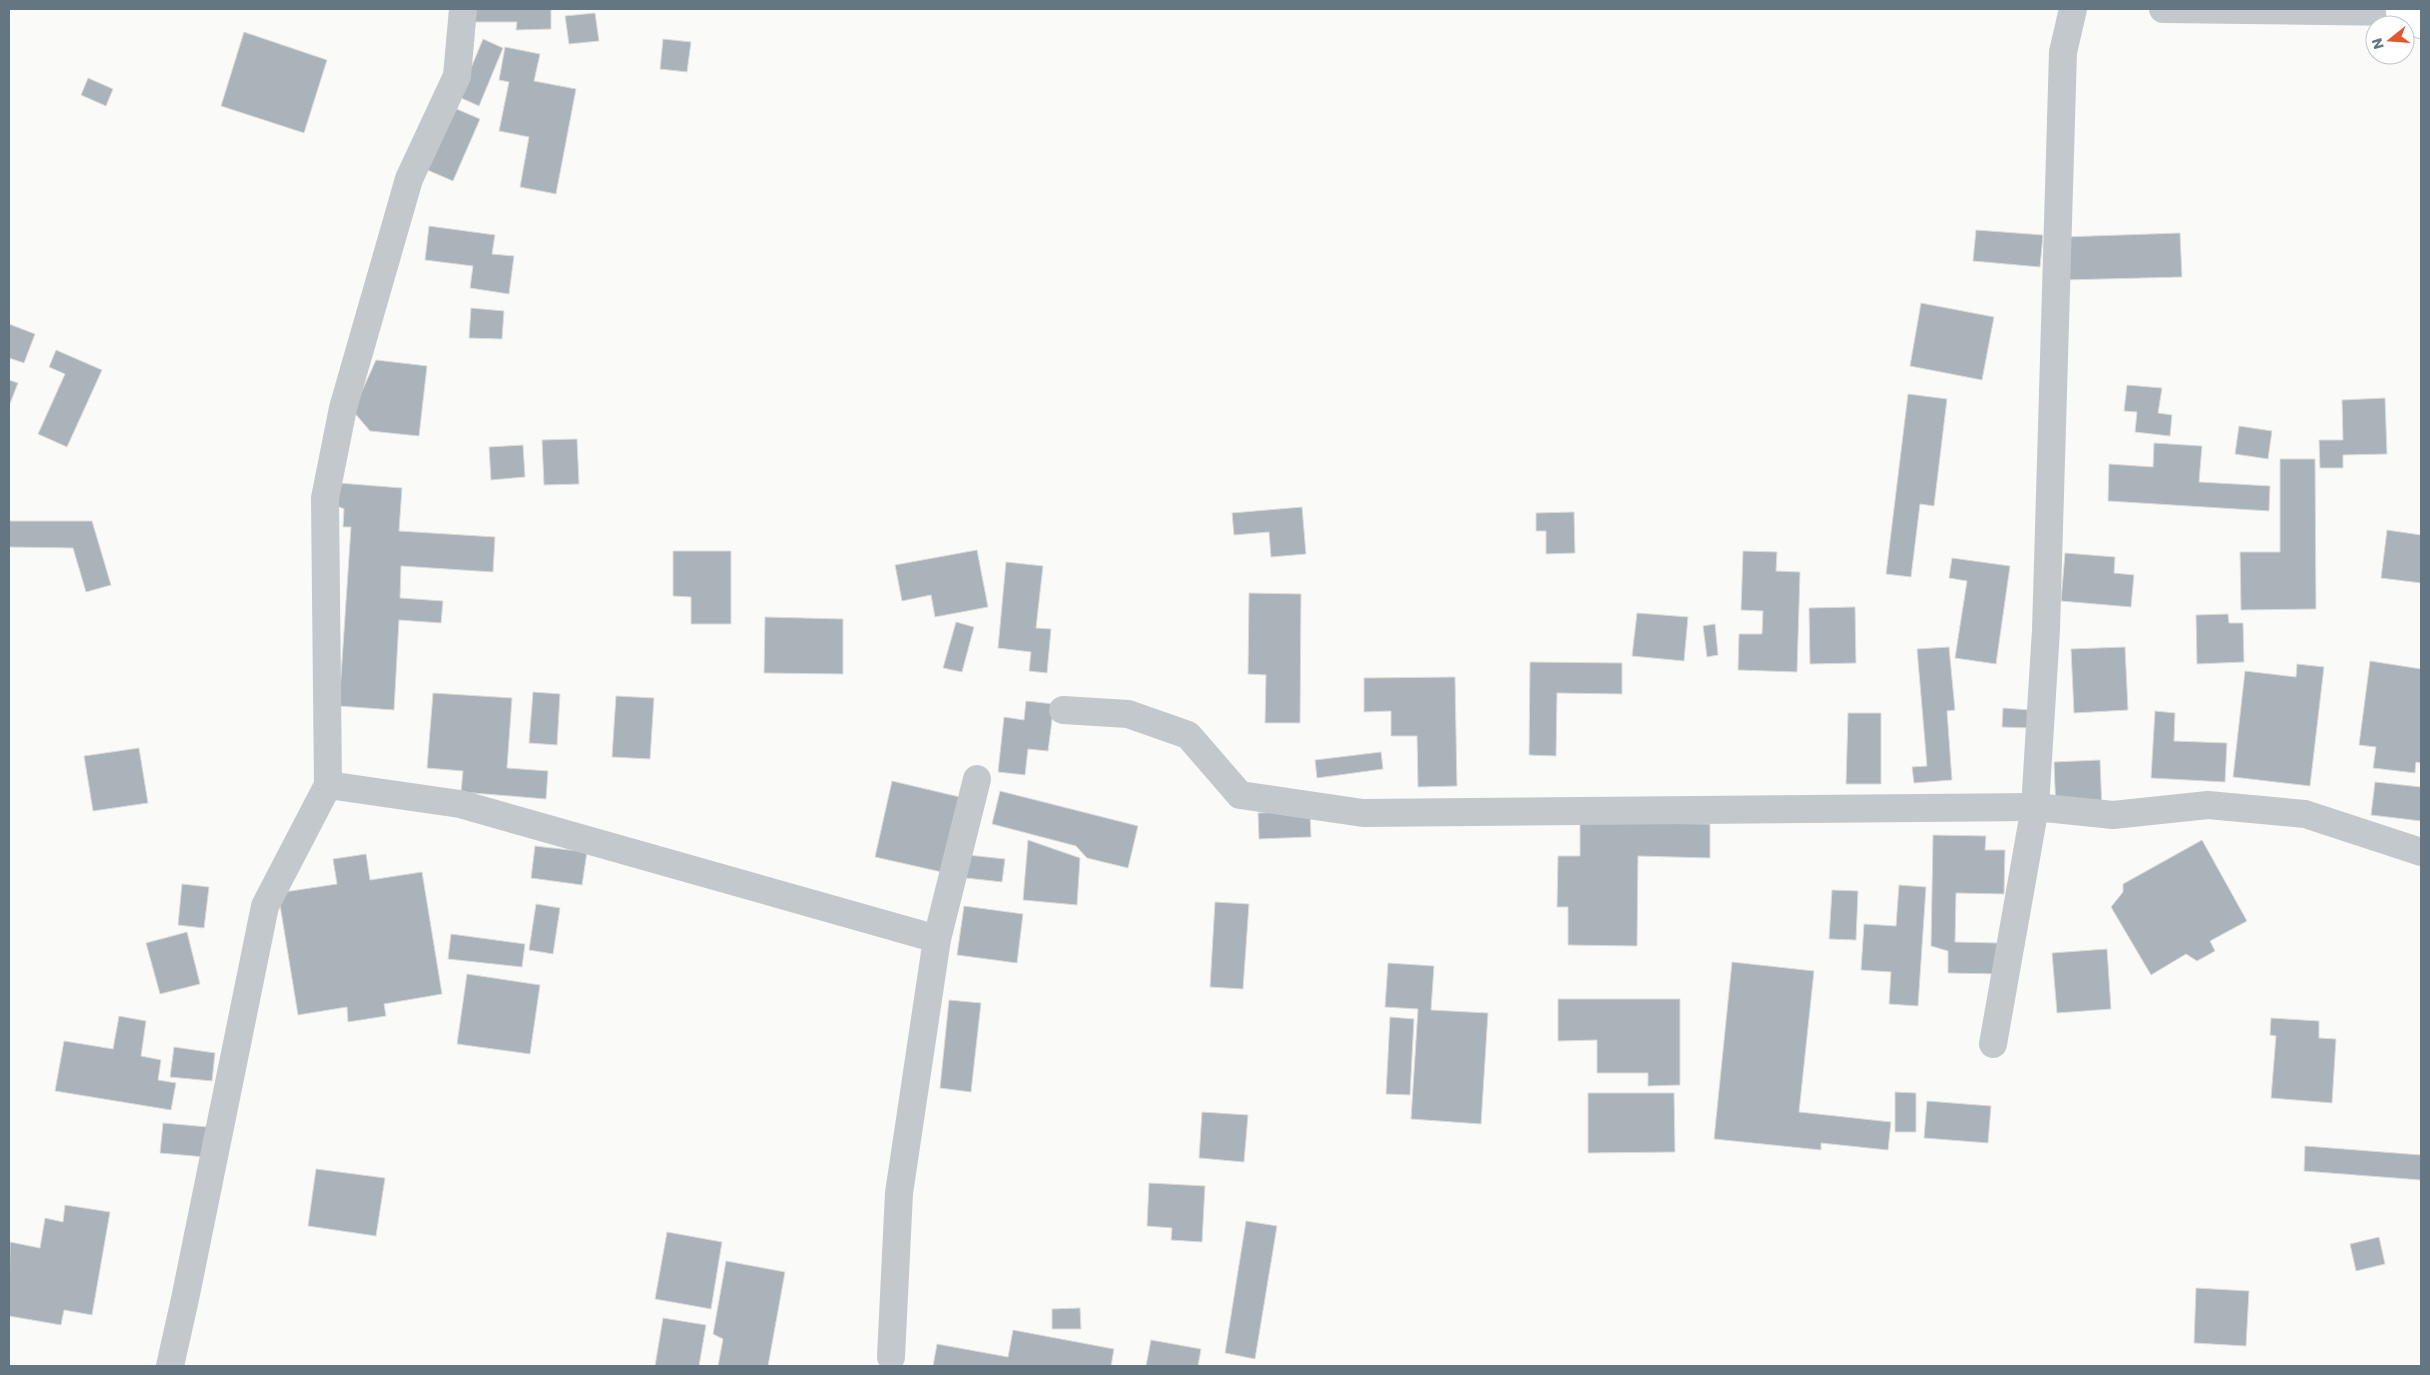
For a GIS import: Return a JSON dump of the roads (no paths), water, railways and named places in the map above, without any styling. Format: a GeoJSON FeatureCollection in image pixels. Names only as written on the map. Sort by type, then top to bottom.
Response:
{"type":"FeatureCollection","features":[{"type":"Feature","properties":{"kind":"street"},"geometry":{"type":"LineString","coordinates":[[170,1366],[186,1299],[265,906],[328,785],[325,498],[343,408],[409,179],[457,76],[464,9]]}},
{"type":"Feature","properties":{"kind":"street"},"geometry":{"type":"LineString","coordinates":[[1993,1044],[2035,807],[2046,630],[2062,52],[2072,9]]}},
{"type":"Feature","properties":{"kind":"street"},"geometry":{"type":"LineString","coordinates":[[2163,9],[2407,15]]}},
{"type":"Feature","properties":{"kind":"street"},"geometry":{"type":"LineString","coordinates":[[1063,710],[1128,714],[1188,735],[1240,795],[1363,813],[2035,807],[2113,815],[2208,805],[2305,814],[2421,852]]}},
{"type":"Feature","properties":{"kind":"street"},"geometry":{"type":"LineString","coordinates":[[891,1357],[899,1193],[937,939],[977,779]]}},
{"type":"Feature","properties":{"kind":"street"},"geometry":{"type":"LineString","coordinates":[[328,785],[460,804],[937,939]]}}]}
